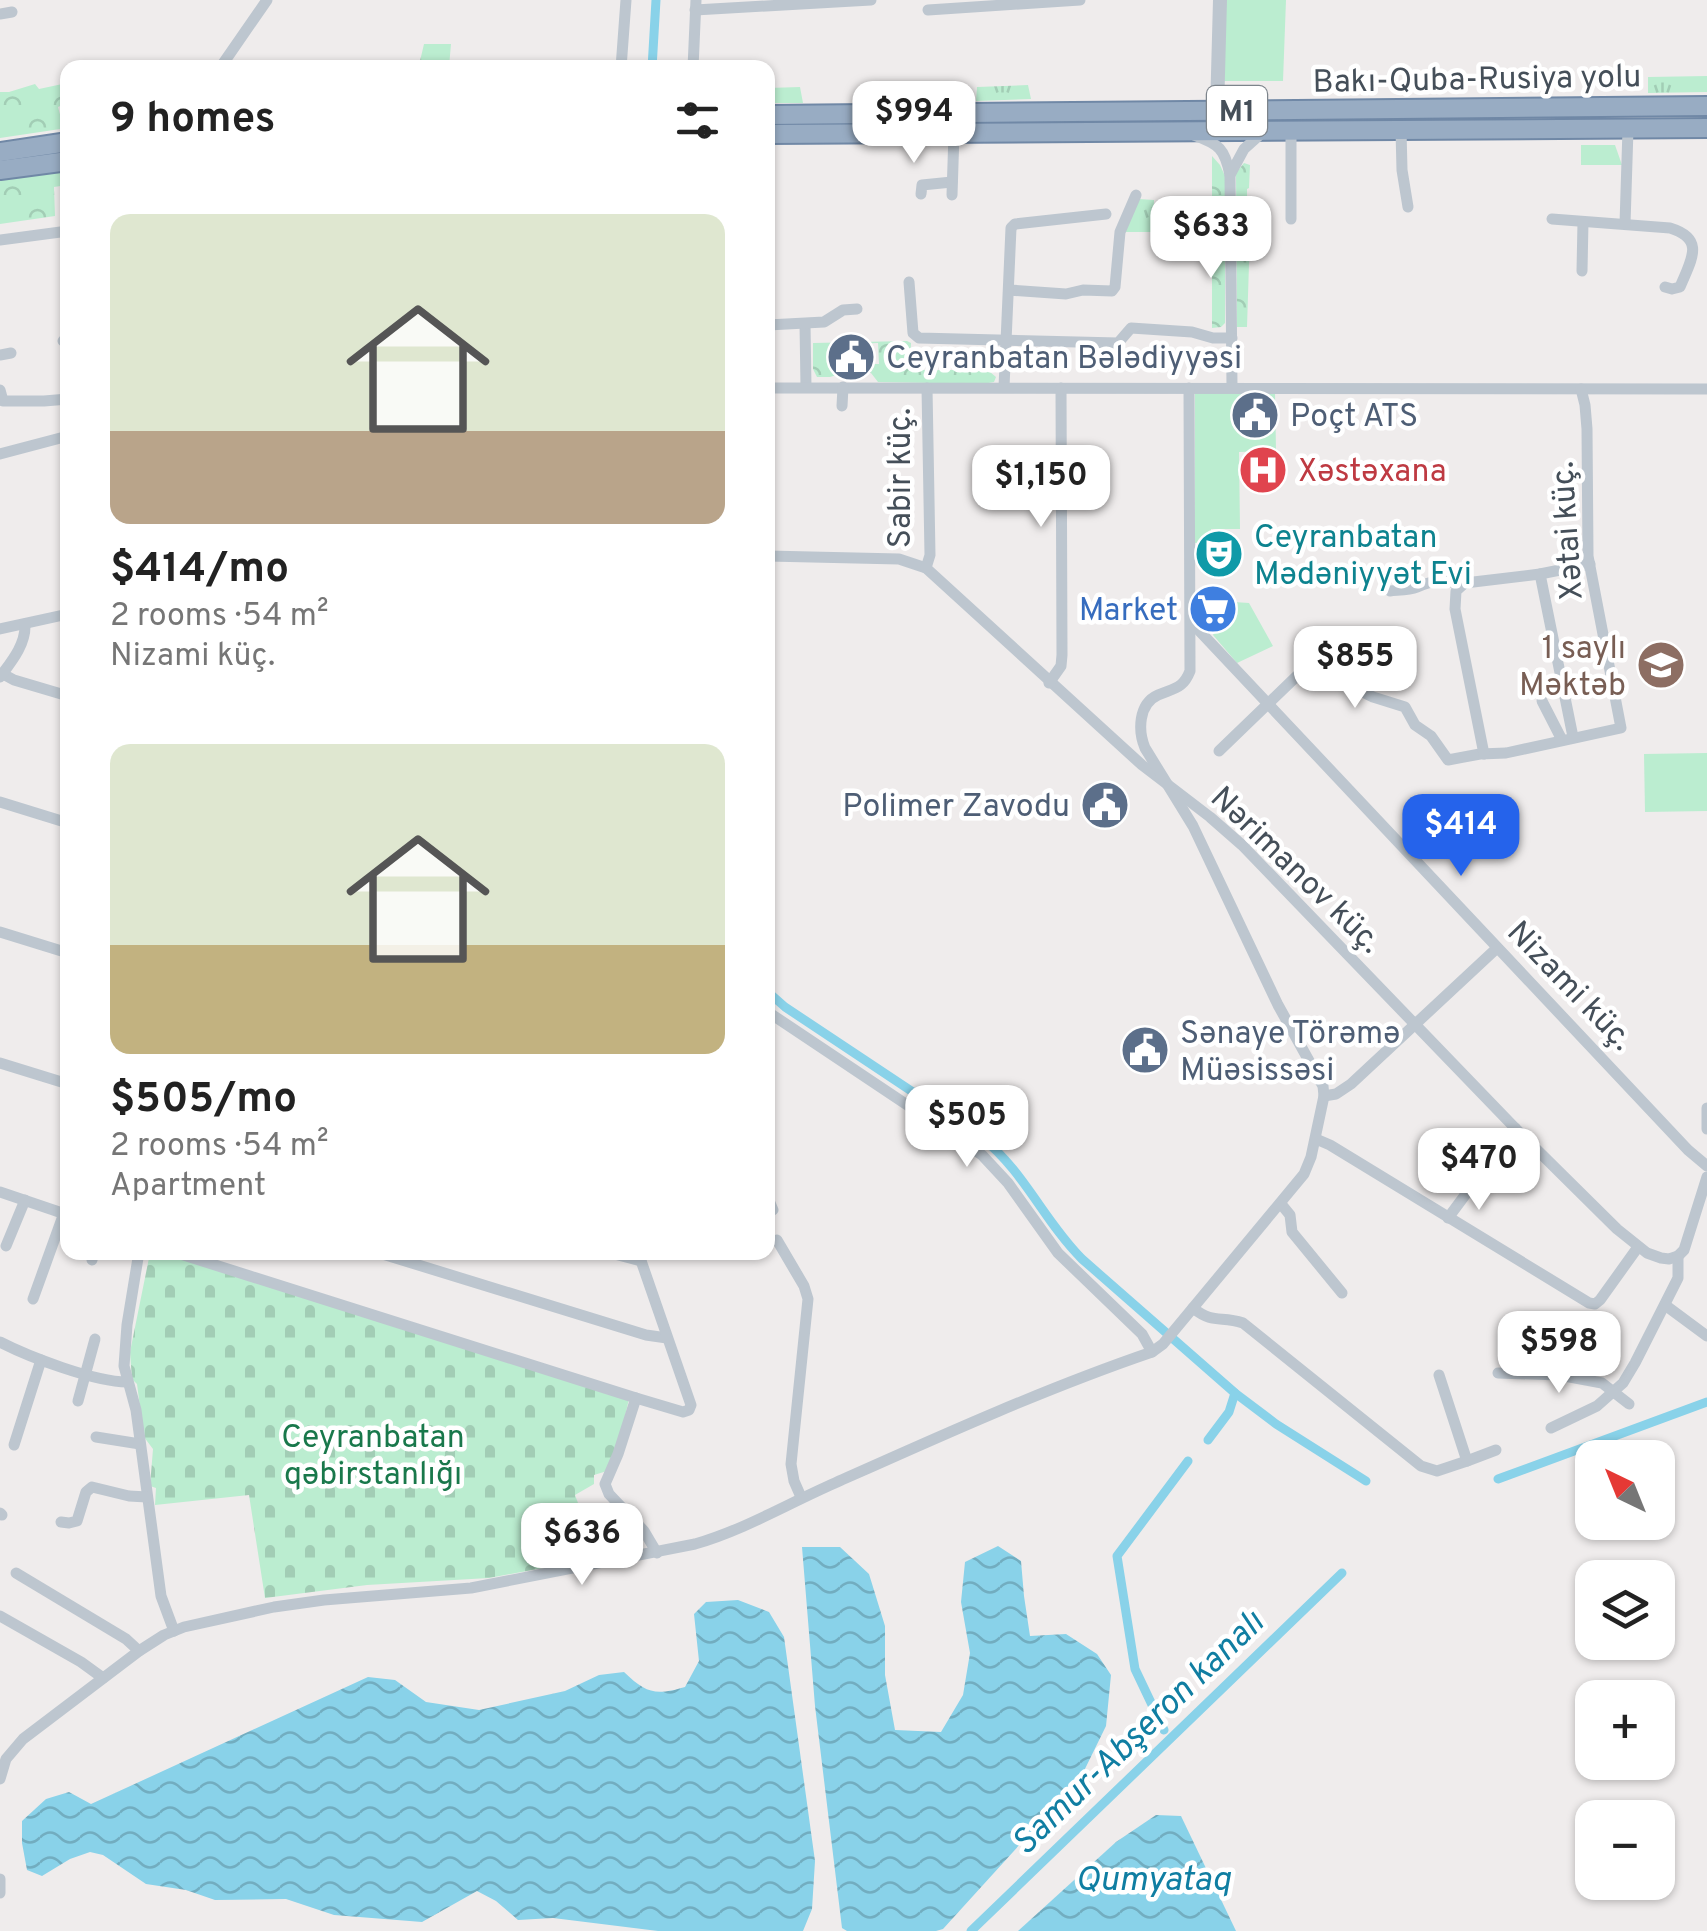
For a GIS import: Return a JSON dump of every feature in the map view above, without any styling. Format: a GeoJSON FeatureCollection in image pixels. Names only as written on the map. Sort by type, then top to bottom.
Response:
{"type":"FeatureCollection","features":[{"type":"Feature","properties":{"kind":"highway","name":"Bakı-Quba-Rusiya yolu"},"geometry":{"type":"LineString","coordinates":[[775,115],[1707,106]]}},
{"type":"Feature","properties":{"kind":"highway","name":"Bakı-Quba-Rusiya yolu"},"geometry":{"type":"LineString","coordinates":[[775,134],[1707,128]]}},
{"type":"Feature","properties":{"kind":"highway"},"geometry":{"type":"LineString","coordinates":[[0,152],[60,143]]}},
{"type":"Feature","properties":{"kind":"highway"},"geometry":{"type":"LineString","coordinates":[[0,170],[60,161]]}},
{"type":"Feature","properties":{"kind":"street"},"geometry":{"type":"LineString","coordinates":[[226,60],[267,0]]}},
{"type":"Feature","properties":{"kind":"street"},"geometry":{"type":"LineString","coordinates":[[622,60],[626,0]]}},
{"type":"Feature","properties":{"kind":"street"},"geometry":{"type":"LineString","coordinates":[[693,60],[695,5],[870,0]]}},
{"type":"Feature","properties":{"kind":"street"},"geometry":{"type":"LineString","coordinates":[[928,10],[1080,0]]}},
{"type":"Feature","properties":{"kind":"street"},"geometry":{"type":"LineString","coordinates":[[1217,111],[1220,0]]}},
{"type":"Feature","properties":{"kind":"street"},"geometry":{"type":"LineString","coordinates":[[1625,224],[1628,128]]}},
{"type":"Feature","properties":{"kind":"street"},"geometry":{"type":"LineString","coordinates":[[1230,175],[1244,149],[1266,130]]}},
{"type":"Feature","properties":{"kind":"street"},"geometry":{"type":"LineString","coordinates":[[1291,130],[1291,220]]}},
{"type":"Feature","properties":{"kind":"street"},"geometry":{"type":"LineString","coordinates":[[1402,130],[1402,170],[1408,207]]}},
{"type":"Feature","properties":{"kind":"street"},"geometry":{"type":"LineString","coordinates":[[1180,131],[1216,145],[1226,159],[1230,175],[1232,387]]}},
{"type":"Feature","properties":{"kind":"street"},"geometry":{"type":"LineString","coordinates":[[920,194],[922,185],[952,189],[954,133]]}},
{"type":"Feature","properties":{"kind":"street"},"geometry":{"type":"LineString","coordinates":[[1009,290],[1066,294],[1112,291],[1120,232],[1136,196]]}},
{"type":"Feature","properties":{"kind":"street"},"geometry":{"type":"LineString","coordinates":[[1004,387],[1012,225],[1106,214]]}},
{"type":"Feature","properties":{"kind":"street"},"geometry":{"type":"LineString","coordinates":[[1552,220],[1670,228],[1691,238],[1692,257],[1680,286],[1665,287]]}},
{"type":"Feature","properties":{"kind":"street"},"geometry":{"type":"LineString","coordinates":[[1582,271],[1583,222]]}},
{"type":"Feature","properties":{"kind":"street"},"geometry":{"type":"LineString","coordinates":[[0,240],[60,233]]}},
{"type":"Feature","properties":{"kind":"street"},"geometry":{"type":"LineString","coordinates":[[909,282],[915,336],[1118,342],[1131,328],[1232,338]]}},
{"type":"Feature","properties":{"kind":"street"},"geometry":{"type":"LineString","coordinates":[[775,325],[824,322],[843,310],[857,309]]}},
{"type":"Feature","properties":{"kind":"street"},"geometry":{"type":"LineString","coordinates":[[805,324],[806,386]]}},
{"type":"Feature","properties":{"kind":"street"},"geometry":{"type":"LineString","coordinates":[[842,387],[842,406]]}},
{"type":"Feature","properties":{"kind":"street"},"geometry":{"type":"LineString","coordinates":[[775,388],[1707,389]]}},
{"type":"Feature","properties":{"kind":"street","name":"Sabir küç."},"geometry":{"type":"LineString","coordinates":[[926,568],[930,554],[927,388]]}},
{"type":"Feature","properties":{"kind":"street"},"geometry":{"type":"LineString","coordinates":[[1050,683],[1062,654],[1061,388]]}},
{"type":"Feature","properties":{"kind":"street"},"geometry":{"type":"LineString","coordinates":[[0,1780],[3,1756],[139,1650],[174,1631],[274,1607],[363,1595],[472,1588],[710,1540],[1054,1387],[1158,1348],[1194,1308],[1304,1174],[1324,1096],[1323,1086],[1278,1005],[1194,826],[1140,738],[1144,708],[1149,701],[1178,689],[1190,671],[1189,388]]}},
{"type":"Feature","properties":{"kind":"street","name":"Xətai küç."},"geometry":{"type":"LineString","coordinates":[[1568,739],[1621,728],[1590,564],[1587,428],[1580,389]]}},
{"type":"Feature","properties":{"kind":"street"},"geometry":{"type":"LineString","coordinates":[[1,398],[60,399]]}},
{"type":"Feature","properties":{"kind":"street"},"geometry":{"type":"LineString","coordinates":[[0,454],[60,438]]}},
{"type":"Feature","properties":{"kind":"street"},"geometry":{"type":"LineString","coordinates":[[775,556],[899,559],[926,568]]}},
{"type":"Feature","properties":{"kind":"street"},"geometry":{"type":"LineString","coordinates":[[1484,754],[1454,596],[1464,583],[1590,564]]}},
{"type":"Feature","properties":{"kind":"street","name":"Nərimanov küç."},"geometry":{"type":"LineString","coordinates":[[926,568],[1142,765],[1242,845],[1515,1128],[1638,1247]]}},
{"type":"Feature","properties":{"kind":"street"},"geometry":{"type":"LineString","coordinates":[[1540,574],[1568,739]]}},
{"type":"Feature","properties":{"kind":"street"},"geometry":{"type":"LineString","coordinates":[[1390,591],[1444,580],[1460,586]]}},
{"type":"Feature","properties":{"kind":"street"},"geometry":{"type":"LineString","coordinates":[[0,629],[60,616]]}},
{"type":"Feature","properties":{"kind":"street","name":"Nizami küç."},"geometry":{"type":"LineString","coordinates":[[1192,622],[1707,1166]]}},
{"type":"Feature","properties":{"kind":"street"},"geometry":{"type":"LineString","coordinates":[[25,624],[24,638],[2,676],[60,694]]}},
{"type":"Feature","properties":{"kind":"street"},"geometry":{"type":"LineString","coordinates":[[1219,752],[1302,671],[1312,667],[1373,697],[1405,707],[1412,721],[1430,736],[1448,760],[1506,753],[1568,739]]}},
{"type":"Feature","properties":{"kind":"street"},"geometry":{"type":"LineString","coordinates":[[1542,701],[1568,739]]}},
{"type":"Feature","properties":{"kind":"street"},"geometry":{"type":"LineString","coordinates":[[0,802],[60,821]]}},
{"type":"Feature","properties":{"kind":"street"},"geometry":{"type":"LineString","coordinates":[[0,932],[60,951]]}},
{"type":"Feature","properties":{"kind":"street"},"geometry":{"type":"LineString","coordinates":[[1324,1096],[1343,1090],[1497,948]]}},
{"type":"Feature","properties":{"kind":"street"},"geometry":{"type":"LineString","coordinates":[[775,1017],[982,1155],[1008,1182],[1058,1253],[1158,1348]]}},
{"type":"Feature","properties":{"kind":"street"},"geometry":{"type":"LineString","coordinates":[[0,1064],[60,1082]]}},
{"type":"Feature","properties":{"kind":"street"},"geometry":{"type":"LineString","coordinates":[[1707,1108],[1707,1129]]}},
{"type":"Feature","properties":{"kind":"street"},"geometry":{"type":"LineString","coordinates":[[1448,1218],[1515,1128]]}},
{"type":"Feature","properties":{"kind":"street"},"geometry":{"type":"LineString","coordinates":[[1316,1139],[1595,1304],[1638,1247],[1669,1259],[1684,1250],[1707,1177]]}},
{"type":"Feature","properties":{"kind":"street"},"geometry":{"type":"LineString","coordinates":[[0,1192],[60,1212]]}},
{"type":"Feature","properties":{"kind":"street"},"geometry":{"type":"LineString","coordinates":[[6,1246],[24,1200]]}},
{"type":"Feature","properties":{"kind":"street"},"geometry":{"type":"LineString","coordinates":[[1281,1204],[1290,1215],[1292,1232],[1342,1293]]}},
{"type":"Feature","properties":{"kind":"street"},"geometry":{"type":"LineString","coordinates":[[32,1299],[60,1229]]}},
{"type":"Feature","properties":{"kind":"street"},"geometry":{"type":"LineString","coordinates":[[778,1240],[808,1299],[790,1464],[801,1497]]}},
{"type":"Feature","properties":{"kind":"street"},"geometry":{"type":"LineString","coordinates":[[1551,1428],[1597,1406],[1623,1382],[1678,1278],[1678,1256]]}},
{"type":"Feature","properties":{"kind":"street"},"geometry":{"type":"LineString","coordinates":[[138,1260],[125,1346],[127,1382],[136,1410],[161,1596],[174,1631]]}},
{"type":"Feature","properties":{"kind":"street"},"geometry":{"type":"LineString","coordinates":[[199,1260],[683,1412],[691,1405],[689,1396],[640,1260]]}},
{"type":"Feature","properties":{"kind":"street"},"geometry":{"type":"LineString","coordinates":[[402,1260],[646,1335],[667,1338]]}},
{"type":"Feature","properties":{"kind":"street"},"geometry":{"type":"LineString","coordinates":[[1665,1305],[1707,1336]]}},
{"type":"Feature","properties":{"kind":"street"},"geometry":{"type":"LineString","coordinates":[[1194,1308],[1209,1319],[1243,1322],[1420,1466],[1438,1471],[1496,1450]]}},
{"type":"Feature","properties":{"kind":"street"},"geometry":{"type":"LineString","coordinates":[[78,1402],[95,1338]]}},
{"type":"Feature","properties":{"kind":"street"},"geometry":{"type":"LineString","coordinates":[[0,1342],[41,1360],[127,1382]]}},
{"type":"Feature","properties":{"kind":"street"},"geometry":{"type":"LineString","coordinates":[[14,1445],[41,1360]]}},
{"type":"Feature","properties":{"kind":"street"},"geometry":{"type":"LineString","coordinates":[[1498,1373],[1575,1377],[1602,1383],[1629,1404]]}},
{"type":"Feature","properties":{"kind":"street"},"geometry":{"type":"LineString","coordinates":[[1439,1375],[1468,1461]]}},
{"type":"Feature","properties":{"kind":"street"},"geometry":{"type":"LineString","coordinates":[[636,1398],[605,1484],[657,1553]]}},
{"type":"Feature","properties":{"kind":"street"},"geometry":{"type":"LineString","coordinates":[[96,1436],[140,1444]]}},
{"type":"Feature","properties":{"kind":"street"},"geometry":{"type":"LineString","coordinates":[[61,1522],[76,1521],[86,1492],[92,1487],[147,1498]]}},
{"type":"Feature","properties":{"kind":"street"},"geometry":{"type":"LineString","coordinates":[[16,1573],[139,1650]]}},
{"type":"Feature","properties":{"kind":"street"},"geometry":{"type":"LineString","coordinates":[[0,1616],[103,1678]]}},
{"type":"Feature","properties":{"kind":"street"},"geometry":{"type":"LineString","coordinates":[[0,1879],[0,1893]]}},
{"type":"Feature","properties":{"kind":"green space"},"geometry":{"type":"Polygon","coordinates":[[[1225,0],[1286,0],[1283,81],[1221,81],[1225,0]]]}},
{"type":"Feature","properties":{"kind":"green space"},"geometry":{"type":"Polygon","coordinates":[[[424,44],[451,44],[450,60],[420,60],[424,44]]]}},
{"type":"Feature","properties":{"kind":"green space"},"geometry":{"type":"Polygon","coordinates":[[[1707,76],[1707,92],[1648,93],[1648,77],[1707,76]]]}},
{"type":"Feature","properties":{"kind":"green space"},"geometry":{"type":"Polygon","coordinates":[[[35,84],[39,89],[60,84],[60,129],[0,138],[0,92],[35,84]]]}},
{"type":"Feature","properties":{"kind":"green space"},"geometry":{"type":"Polygon","coordinates":[[[1028,85],[1031,99],[976,101],[977,87],[1028,85]]]}},
{"type":"Feature","properties":{"kind":"green space"},"geometry":{"type":"Polygon","coordinates":[[[800,87],[803,103],[775,103],[775,88],[800,87]]]}},
{"type":"Feature","properties":{"kind":"green space"},"geometry":{"type":"Polygon","coordinates":[[[1581,145],[1615,145],[1622,165],[1581,165],[1581,145]]]}},
{"type":"Feature","properties":{"kind":"green space"},"geometry":{"type":"Polygon","coordinates":[[[1212,156],[1225,176],[1225,323],[1212,328],[1212,156]]]}},
{"type":"Feature","properties":{"kind":"green space"},"geometry":{"type":"Polygon","coordinates":[[[1244,163],[1250,165],[1247,327],[1237,327],[1236,173],[1244,163]]]}},
{"type":"Feature","properties":{"kind":"green space"},"geometry":{"type":"Polygon","coordinates":[[[60,171],[60,186],[54,187],[55,216],[0,224],[0,180],[60,171]]]}},
{"type":"Feature","properties":{"kind":"green space"},"geometry":{"type":"Polygon","coordinates":[[[1139,199],[1154,200],[1153,232],[1125,232],[1139,199]]]}},
{"type":"Feature","properties":{"kind":"green space"},"geometry":{"type":"Polygon","coordinates":[[[907,341],[911,343],[910,366],[915,370],[981,370],[996,377],[994,382],[878,382],[871,373],[856,367],[879,364],[878,343],[829,345],[828,364],[845,364],[843,373],[817,377],[813,369],[813,343],[907,341]]]}},
{"type":"Feature","properties":{"kind":"green space"},"geometry":{"type":"Polygon","coordinates":[[[1275,392],[1276,451],[1239,452],[1240,529],[1211,529],[1211,542],[1195,543],[1195,393],[1275,392]]]}},
{"type":"Feature","properties":{"kind":"green space"},"geometry":{"type":"Polygon","coordinates":[[[1219,601],[1249,603],[1273,646],[1237,663],[1213,635],[1219,601]]]}},
{"type":"Feature","properties":{"kind":"green space"},"geometry":{"type":"Polygon","coordinates":[[[1707,753],[1707,811],[1645,812],[1644,754],[1707,753]]]}},
{"type":"Feature","properties":{"kind":"green space","name":"Ceyranbatan qəbirstanlığı"},"geometry":{"type":"Polygon","coordinates":[[[149,1260],[187,1260],[629,1399],[607,1471],[594,1475],[594,1484],[575,1495],[578,1503],[562,1512],[591,1559],[489,1578],[367,1585],[265,1598],[249,1495],[155,1505],[156,1488],[150,1486],[153,1449],[144,1437],[130,1352],[149,1260]]]}},
{"type":"Feature","properties":{"kind":"water"},"geometry":{"type":"Polygon","coordinates":[[[998,1546],[1021,1561],[1030,1636],[1066,1634],[1097,1654],[1111,1675],[1106,1726],[1081,1777],[943,1929],[847,1931],[842,1928],[815,1706],[802,1547],[840,1547],[869,1574],[885,1626],[885,1675],[895,1730],[941,1732],[963,1695],[970,1653],[961,1602],[965,1562],[998,1546]]]}},
{"type":"Feature","properties":{"kind":"water"},"geometry":{"type":"Polygon","coordinates":[[[738,1600],[769,1612],[784,1637],[815,1861],[812,1909],[803,1931],[658,1931],[553,1918],[518,1920],[477,1891],[422,1922],[334,1915],[286,1899],[215,1900],[186,1890],[146,1884],[103,1855],[90,1852],[42,1876],[27,1870],[22,1821],[46,1799],[69,1792],[91,1804],[368,1677],[395,1680],[426,1702],[479,1710],[565,1691],[599,1675],[624,1672],[652,1691],[685,1687],[699,1661],[694,1614],[706,1602],[738,1600]]]}},
{"type":"Feature","properties":{"kind":"water","name":"Qumyataq"},"geometry":{"type":"Polygon","coordinates":[[[1156,1815],[1181,1816],[1236,1931],[1018,1931],[1116,1842],[1156,1815]]]}},
{"type":"Feature","properties":{"kind":"waterway","name":"Samur-Abşeron kanalı"},"geometry":{"type":"LineString","coordinates":[[652,60],[656,0]]}},
{"type":"Feature","properties":{"kind":"waterway","name":"Samur-Abşeron kanalı"},"geometry":{"type":"LineString","coordinates":[[775,998],[982,1138],[1010,1165],[1082,1259],[1235,1393],[1366,1481]]}},
{"type":"Feature","properties":{"kind":"waterway"},"geometry":{"type":"LineString","coordinates":[[1208,1440],[1229,1412],[1235,1393]]}},
{"type":"Feature","properties":{"kind":"waterway"},"geometry":{"type":"LineString","coordinates":[[1498,1479],[1707,1402]]}},
{"type":"Feature","properties":{"kind":"waterway"},"geometry":{"type":"LineString","coordinates":[[1164,1730],[1135,1669],[1117,1556],[1188,1461]]}},
{"type":"Feature","properties":{"kind":"waterway","name":"Samur-Abşeron kanalı"},"geometry":{"type":"LineString","coordinates":[[971,1931],[1342,1573]]}},
{"type":"Feature","properties":{"kind":"place","name":"Ceyranbatan Bələdiyyəsi"},"geometry":{"type":"Point","coordinates":[851,357]}},
{"type":"Feature","properties":{"kind":"place","name":"Poçt ATS"},"geometry":{"type":"Point","coordinates":[1255,415]}},
{"type":"Feature","properties":{"kind":"place","name":"Xəstəxana"},"geometry":{"type":"Point","coordinates":[1263,470]}},
{"type":"Feature","properties":{"kind":"place","name":"Ceyranbatan Mədəniyyət Evi"},"geometry":{"type":"Point","coordinates":[1219,554]}},
{"type":"Feature","properties":{"kind":"place","name":"Market"},"geometry":{"type":"Point","coordinates":[1213,609]}},
{"type":"Feature","properties":{"kind":"place","name":"1 saylı Məktəb"},"geometry":{"type":"Point","coordinates":[1661,665]}},
{"type":"Feature","properties":{"kind":"place","name":"Polimer Zavodu"},"geometry":{"type":"Point","coordinates":[1105,805]}},
{"type":"Feature","properties":{"kind":"place","name":"Sənaye Törəmə Müəsissəsi"},"geometry":{"type":"Point","coordinates":[1145,1050]}}]}
